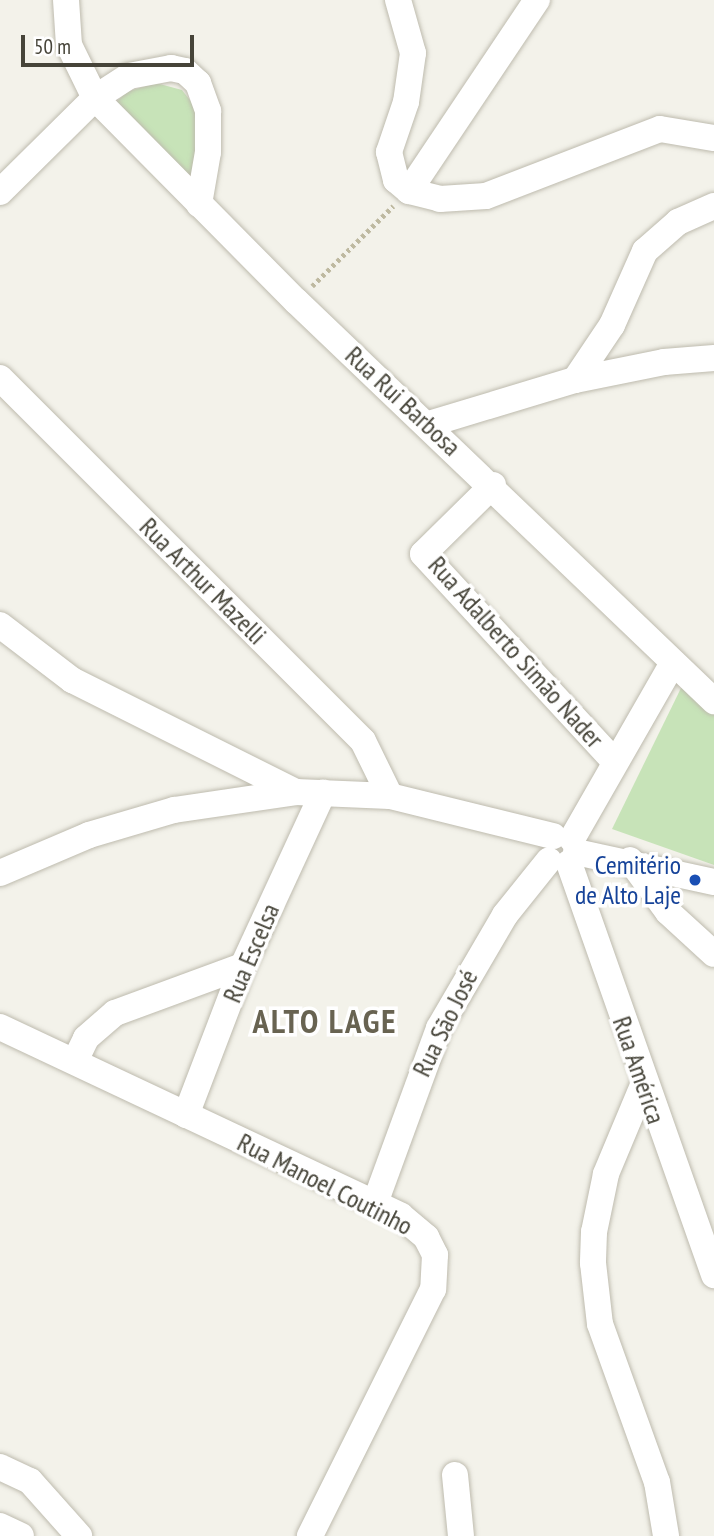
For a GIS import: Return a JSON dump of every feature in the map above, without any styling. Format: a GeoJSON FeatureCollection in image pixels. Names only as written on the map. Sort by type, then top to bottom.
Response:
{"type":"FeatureCollection","features":[{"type":"Feature","properties":{"kind":"street","name":"Rua Rui Barbosa"},"geometry":{"type":"LineString","coordinates":[[66,0],[69,45],[95,98],[199,204],[714,701]]}},
{"type":"Feature","properties":{"kind":"street"},"geometry":{"type":"LineString","coordinates":[[398,0],[413,53],[406,102],[389,152],[402,197]]}},
{"type":"Feature","properties":{"kind":"street"},"geometry":{"type":"LineString","coordinates":[[402,197],[537,0]]}},
{"type":"Feature","properties":{"kind":"street"},"geometry":{"type":"LineString","coordinates":[[0,192],[95,98],[129,76],[159,68],[185,71],[198,83],[209,130],[199,204]]}},
{"type":"Feature","properties":{"kind":"street"},"geometry":{"type":"LineString","coordinates":[[402,197],[440,199],[486,196],[660,129],[714,138]]}},
{"type":"Feature","properties":{"kind":"street"},"geometry":{"type":"LineString","coordinates":[[575,380],[612,325],[645,251],[678,222],[714,206]]}},
{"type":"Feature","properties":{"kind":"street"},"geometry":{"type":"LineString","coordinates":[[429,424],[575,380],[664,362],[714,358]]}},
{"type":"Feature","properties":{"kind":"street","name":"Rua Arthur Mazelli"},"geometry":{"type":"LineString","coordinates":[[0,378],[363,741],[390,796]]}},
{"type":"Feature","properties":{"kind":"street","name":"Rua Adalberto Simão Nader"},"geometry":{"type":"LineString","coordinates":[[493,485],[423,554],[614,761]]}},
{"type":"Feature","properties":{"kind":"street"},"geometry":{"type":"LineString","coordinates":[[1,626],[72,680],[201,741],[296,792]]}},
{"type":"Feature","properties":{"kind":"street","name":"Rua São José"},"geometry":{"type":"LineString","coordinates":[[375,1203],[407,1106],[439,1028],[505,915],[561,851],[673,663]]}},
{"type":"Feature","properties":{"kind":"street"},"geometry":{"type":"LineString","coordinates":[[0,873],[89,835],[174,810],[296,792],[390,796],[492,821],[561,851],[630,860],[714,882]]}},
{"type":"Feature","properties":{"kind":"street","name":"Rua Escelsa"},"geometry":{"type":"LineString","coordinates":[[186,1115],[243,965],[323,793]]}},
{"type":"Feature","properties":{"kind":"street","name":"Rua América"},"geometry":{"type":"LineString","coordinates":[[561,851],[714,1275]]}},
{"type":"Feature","properties":{"kind":"street"},"geometry":{"type":"LineString","coordinates":[[630,860],[668,912],[714,954]]}},
{"type":"Feature","properties":{"kind":"street"},"geometry":{"type":"LineString","coordinates":[[75,1061],[86,1038],[115,1013],[243,965]]}},
{"type":"Feature","properties":{"kind":"street","name":"Rua Manoel Coutinho"},"geometry":{"type":"LineString","coordinates":[[0,1027],[375,1203],[401,1216],[426,1237],[435,1255],[436,1276],[310,1536]]}},
{"type":"Feature","properties":{"kind":"street"},"geometry":{"type":"LineString","coordinates":[[644,1083],[606,1174],[594,1232],[593,1263],[600,1324],[657,1482],[666,1536]]}},
{"type":"Feature","properties":{"kind":"street"},"geometry":{"type":"LineString","coordinates":[[0,1467],[30,1482],[79,1536]]}},
{"type":"Feature","properties":{"kind":"street"},"geometry":{"type":"LineString","coordinates":[[455,1475],[461,1536]]}},
{"type":"Feature","properties":{"kind":"street"},"geometry":{"type":"LineString","coordinates":[[0,1526],[20,1536]]}},
{"type":"Feature","properties":{"kind":"path"},"geometry":{"type":"LineString","coordinates":[[308,289],[402,197]]}},
{"type":"Feature","properties":{"kind":"green space"},"geometry":{"type":"Polygon","coordinates":[[[156,83],[182,90],[196,108],[199,126],[192,184],[115,104],[126,92],[156,83]]]}},
{"type":"Feature","properties":{"kind":"green space"},"geometry":{"type":"Polygon","coordinates":[[[682,686],[714,715],[714,865],[612,829],[682,686]]]}},
{"type":"Feature","properties":{"kind":"place","name":"Cemitério de Alto Laje"},"geometry":{"type":"Point","coordinates":[695,880]}},
{"type":"Feature","properties":{"kind":"district","name":"ALTO LAGE"},"geometry":{"type":"Point","coordinates":[325,1021]}}]}
